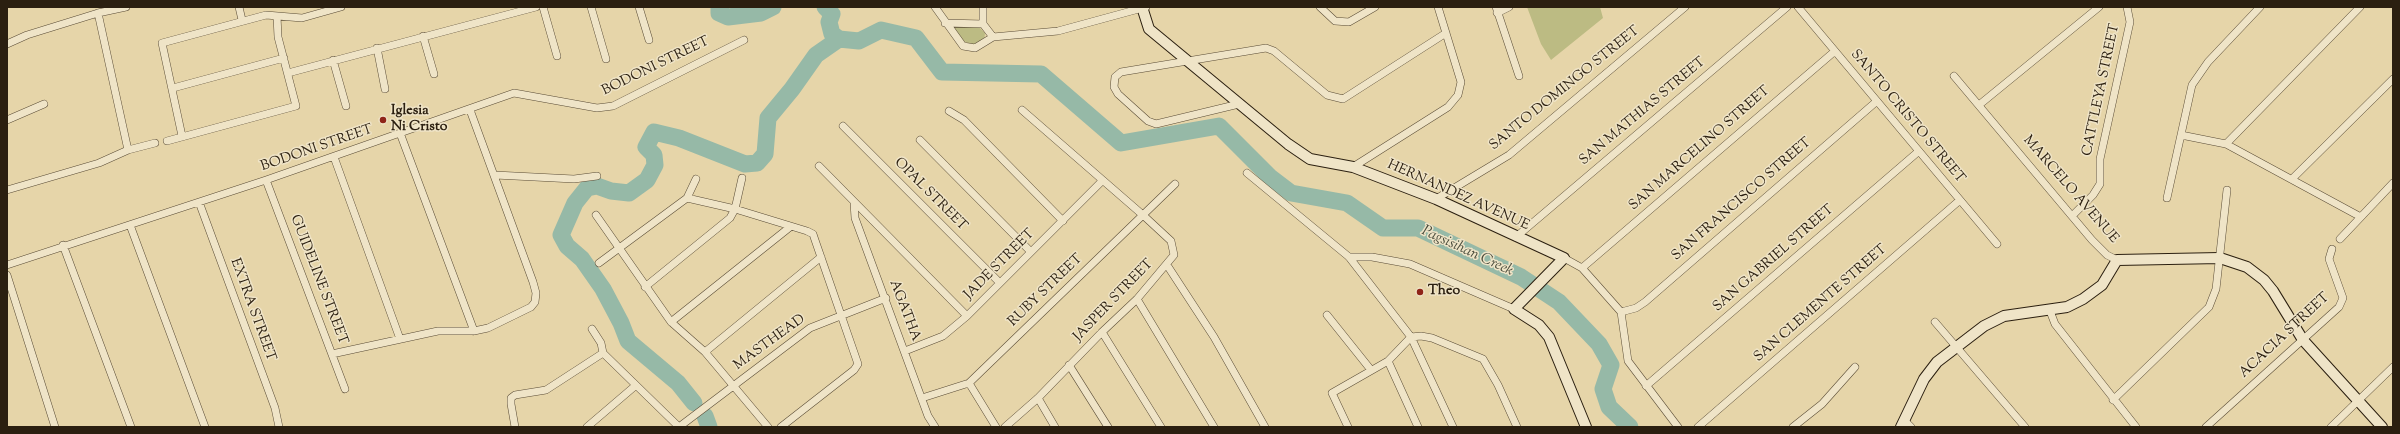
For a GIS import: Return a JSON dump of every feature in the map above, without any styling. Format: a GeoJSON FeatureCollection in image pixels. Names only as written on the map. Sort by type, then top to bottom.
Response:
{"type":"FeatureCollection","features":[{"type":"Feature","properties":{"kind":"street"},"geometry":{"type":"LineString","coordinates":[[7,44],[27,35],[98,13],[126,7]]}},
{"type":"Feature","properties":{"kind":"street"},"geometry":{"type":"LineString","coordinates":[[239,7],[242,20]]}},
{"type":"Feature","properties":{"kind":"street"},"geometry":{"type":"LineString","coordinates":[[182,136],[173,88],[162,43],[242,20],[266,15],[302,18],[341,7]]}},
{"type":"Feature","properties":{"kind":"street"},"geometry":{"type":"LineString","coordinates":[[288,73],[377,48],[536,7]]}},
{"type":"Feature","properties":{"kind":"street"},"geometry":{"type":"LineString","coordinates":[[543,7],[557,56]]}},
{"type":"Feature","properties":{"kind":"street"},"geometry":{"type":"LineString","coordinates":[[591,7],[606,59]]}},
{"type":"Feature","properties":{"kind":"street"},"geometry":{"type":"LineString","coordinates":[[639,7],[648,40]]}},
{"type":"Feature","properties":{"kind":"street"},"geometry":{"type":"LineString","coordinates":[[935,7],[945,24],[963,46],[968,48],[984,44],[993,37],[1058,31],[1144,7]]}},
{"type":"Feature","properties":{"kind":"street"},"geometry":{"type":"LineString","coordinates":[[983,7],[983,24],[993,37]]}},
{"type":"Feature","properties":{"kind":"street","name":"HERNANDEZ AVENUE"},"geometry":{"type":"LineString","coordinates":[[1144,7],[1149,29],[1239,104],[1310,159],[1353,167],[1436,199],[1564,258],[1582,268],[1621,312]]}},
{"type":"Feature","properties":{"kind":"street"},"geometry":{"type":"LineString","coordinates":[[1320,7],[1335,22],[1349,22],[1374,7]]}},
{"type":"Feature","properties":{"kind":"street"},"geometry":{"type":"LineString","coordinates":[[1353,167],[1448,107],[1458,95],[1461,82],[1438,7]]}},
{"type":"Feature","properties":{"kind":"street"},"geometry":{"type":"LineString","coordinates":[[1509,7],[1497,10],[1519,76]]}},
{"type":"Feature","properties":{"kind":"street","name":"SANTO DOMINGO STREET"},"geometry":{"type":"LineString","coordinates":[[1436,199],[1509,155],[1685,7]]}},
{"type":"Feature","properties":{"kind":"street","name":"SAN MATHIAS STREET"},"geometry":{"type":"LineString","coordinates":[[1516,236],[1787,7]]}},
{"type":"Feature","properties":{"kind":"street","name":"SANTO CRISTO STREET"},"geometry":{"type":"LineString","coordinates":[[1798,7],[1997,244]]}},
{"type":"Feature","properties":{"kind":"street"},"geometry":{"type":"LineString","coordinates":[[1979,105],[2099,7]]}},
{"type":"Feature","properties":{"kind":"street","name":"CATTLEYA STREET"},"geometry":{"type":"LineString","coordinates":[[2072,216],[2093,195],[2100,184],[2100,159],[2130,22],[2127,7]]}},
{"type":"Feature","properties":{"kind":"street"},"geometry":{"type":"LineString","coordinates":[[2167,198],[2188,98],[2198,74],[2260,7]]}},
{"type":"Feature","properties":{"kind":"street"},"geometry":{"type":"LineString","coordinates":[[2226,144],[2360,7]]}},
{"type":"Feature","properties":{"kind":"street"},"geometry":{"type":"LineString","coordinates":[[98,13],[128,150]]}},
{"type":"Feature","properties":{"kind":"street"},"geometry":{"type":"LineString","coordinates":[[167,141],[296,106],[278,37],[276,16]]}},
{"type":"Feature","properties":{"kind":"street"},"geometry":{"type":"LineString","coordinates":[[945,24],[983,24]]}},
{"type":"Feature","properties":{"kind":"street"},"geometry":{"type":"LineString","coordinates":[[1239,104],[1156,124],[1148,121],[1118,94],[1114,87],[1115,77],[1121,72],[1266,48],[1274,51],[1327,95],[1343,99],[1446,33]]}},
{"type":"Feature","properties":{"kind":"street"},"geometry":{"type":"LineString","coordinates":[[423,36],[434,74]]}},
{"type":"Feature","properties":{"kind":"street","name":"BODONI STREET"},"geometry":{"type":"LineString","coordinates":[[7,265],[334,157],[470,110],[514,93],[597,108],[612,106],[744,40]]}},
{"type":"Feature","properties":{"kind":"street"},"geometry":{"type":"LineString","coordinates":[[377,48],[385,90]]}},
{"type":"Feature","properties":{"kind":"street","name":"SAN MARCELINO STREET"},"geometry":{"type":"LineString","coordinates":[[1582,268],[1835,51]]}},
{"type":"Feature","properties":{"kind":"street"},"geometry":{"type":"LineString","coordinates":[[173,88],[284,58]]}},
{"type":"Feature","properties":{"kind":"street"},"geometry":{"type":"LineString","coordinates":[[333,60],[346,106]]}},
{"type":"Feature","properties":{"kind":"street","name":"MARCELO AVENUE"},"geometry":{"type":"LineString","coordinates":[[1954,76],[2072,216],[2107,255],[2117,260],[2220,258],[2247,267],[2264,280],[2303,340],[2382,427]]}},
{"type":"Feature","properties":{"kind":"street"},"geometry":{"type":"LineString","coordinates":[[2292,179],[2393,79]]}},
{"type":"Feature","properties":{"kind":"street","name":"SAN FRANCISCO STREET"},"geometry":{"type":"LineString","coordinates":[[1621,312],[1630,311],[1641,305],[1876,101]]}},
{"type":"Feature","properties":{"kind":"street"},"geometry":{"type":"LineString","coordinates":[[7,120],[44,104]]}},
{"type":"Feature","properties":{"kind":"street"},"geometry":{"type":"LineString","coordinates":[[332,354],[438,331],[474,331],[488,328],[532,307],[535,302],[536,294],[533,282],[470,110]]}},
{"type":"Feature","properties":{"kind":"street","name":"JASPER STREET"},"geometry":{"type":"LineString","coordinates":[[1005,427],[1038,398],[1102,332],[1137,299],[1167,265],[1174,254],[1171,241],[1022,110]]}},
{"type":"Feature","properties":{"kind":"street"},"geometry":{"type":"LineString","coordinates":[[949,111],[964,120],[1064,220]]}},
{"type":"Feature","properties":{"kind":"street","name":"OPAL STREET"},"geometry":{"type":"LineString","coordinates":[[843,126],[1000,283]]}},
{"type":"Feature","properties":{"kind":"street"},"geometry":{"type":"LineString","coordinates":[[400,133],[474,331]]}},
{"type":"Feature","properties":{"kind":"street"},"geometry":{"type":"LineString","coordinates":[[2181,135],[2226,144],[2359,216]]}},
{"type":"Feature","properties":{"kind":"street"},"geometry":{"type":"LineString","coordinates":[[920,140],[1031,252]]}},
{"type":"Feature","properties":{"kind":"street"},"geometry":{"type":"LineString","coordinates":[[7,190],[99,163],[128,150],[155,143]]}},
{"type":"Feature","properties":{"kind":"street","name":"SAN GABRIEL STREET"},"geometry":{"type":"LineString","coordinates":[[1646,386],[1919,151]]}},
{"type":"Feature","properties":{"kind":"street"},"geometry":{"type":"LineString","coordinates":[[334,157],[400,339]]}},
{"type":"Feature","properties":{"kind":"street"},"geometry":{"type":"LineString","coordinates":[[819,166],[967,316]]}},
{"type":"Feature","properties":{"kind":"street"},"geometry":{"type":"LineString","coordinates":[[1247,173],[1349,257],[1411,337],[1453,427]]}},
{"type":"Feature","properties":{"kind":"street"},"geometry":{"type":"LineString","coordinates":[[495,176],[574,179],[597,176]]}},
{"type":"Feature","properties":{"kind":"street"},"geometry":{"type":"LineString","coordinates":[[645,287],[730,218],[735,209],[742,178]]}},
{"type":"Feature","properties":{"kind":"street"},"geometry":{"type":"LineString","coordinates":[[599,263],[687,198],[696,179]]}},
{"type":"Feature","properties":{"kind":"street","name":"GUIDELINE STREET"},"geometry":{"type":"LineString","coordinates":[[266,180],[345,389]]}},
{"type":"Feature","properties":{"kind":"street","name":"JADE STREET"},"geometry":{"type":"LineString","coordinates":[[905,351],[943,336],[967,316],[1102,181]]}},
{"type":"Feature","properties":{"kind":"street"},"geometry":{"type":"LineString","coordinates":[[2340,239],[2359,216],[2393,183]]}},
{"type":"Feature","properties":{"kind":"street","name":"RUBY STREET"},"geometry":{"type":"LineString","coordinates":[[922,398],[969,383],[1144,216],[1175,184]]}},
{"type":"Feature","properties":{"kind":"street"},"geometry":{"type":"LineString","coordinates":[[2113,400],[2209,307],[2216,289],[2227,190]]}},
{"type":"Feature","properties":{"kind":"street"},"geometry":{"type":"LineString","coordinates":[[687,198],[735,209],[813,234],[842,314],[858,364],[854,370],[781,427]]}},
{"type":"Feature","properties":{"kind":"street","name":"SAN CLEMENTE STREET"},"geometry":{"type":"LineString","coordinates":[[1698,427],[1960,200]]}},
{"type":"Feature","properties":{"kind":"street","name":"EXTRA STREET"},"geometry":{"type":"LineString","coordinates":[[199,202],[275,408],[279,427]]}},
{"type":"Feature","properties":{"kind":"street","name":"AGATHA"},"geometry":{"type":"LineString","coordinates":[[854,202],[855,218],[922,398],[935,427]]}},
{"type":"Feature","properties":{"kind":"street"},"geometry":{"type":"LineString","coordinates":[[596,215],[645,287],[671,322],[705,352],[768,427]]}},
{"type":"Feature","properties":{"kind":"street"},"geometry":{"type":"LineString","coordinates":[[130,225],[205,427]]}},
{"type":"Feature","properties":{"kind":"street"},"geometry":{"type":"LineString","coordinates":[[671,322],[790,227]]}},
{"type":"Feature","properties":{"kind":"street"},"geometry":{"type":"LineString","coordinates":[[64,245],[131,427]]}},
{"type":"Feature","properties":{"kind":"street","name":"ACACIA STREET"},"geometry":{"type":"LineString","coordinates":[[2206,427],[2303,340],[2341,303],[2342,293],[2329,259],[2332,249]]}},
{"type":"Feature","properties":{"kind":"street"},"geometry":{"type":"LineString","coordinates":[[705,352],[821,257]]}},
{"type":"Feature","properties":{"kind":"street"},"geometry":{"type":"LineString","coordinates":[[1349,257],[1372,257],[1410,264],[1514,310],[1539,325],[1549,337],[1586,427]]}},
{"type":"Feature","properties":{"kind":"street"},"geometry":{"type":"LineString","coordinates":[[1514,310],[1564,258]]}},
{"type":"Feature","properties":{"kind":"street"},"geometry":{"type":"LineString","coordinates":[[1906,425],[1924,379],[1937,362],[1956,346],[1984,326],[2004,316],[2050,311],[2067,307],[2102,285],[2117,260]]}},
{"type":"Feature","properties":{"kind":"street"},"geometry":{"type":"LineString","coordinates":[[1167,265],[1214,337],[1265,427]]}},
{"type":"Feature","properties":{"kind":"street"},"geometry":{"type":"LineString","coordinates":[[7,275],[55,427]]}},
{"type":"Feature","properties":{"kind":"street","name":"MASTHEAD"},"geometry":{"type":"LineString","coordinates":[[679,427],[810,328],[842,314],[886,298]]}},
{"type":"Feature","properties":{"kind":"street"},"geometry":{"type":"LineString","coordinates":[[1137,299],[1214,427]]}},
{"type":"Feature","properties":{"kind":"street"},"geometry":{"type":"LineString","coordinates":[[2050,311],[2055,324],[2113,400],[2136,427]]}},
{"type":"Feature","properties":{"kind":"street"},"geometry":{"type":"LineString","coordinates":[[1621,312],[1628,361],[1678,427]]}},
{"type":"Feature","properties":{"kind":"street"},"geometry":{"type":"LineString","coordinates":[[1327,315],[1371,370]]}},
{"type":"Feature","properties":{"kind":"street"},"geometry":{"type":"LineString","coordinates":[[1935,322],[2025,427]]}},
{"type":"Feature","properties":{"kind":"street"},"geometry":{"type":"LineString","coordinates":[[592,329],[601,343],[603,352],[635,386],[679,427]]}},
{"type":"Feature","properties":{"kind":"street"},"geometry":{"type":"LineString","coordinates":[[1102,332],[1161,427]]}},
{"type":"Feature","properties":{"kind":"street"},"geometry":{"type":"LineString","coordinates":[[1348,427],[1332,394],[1388,361],[1411,337],[1421,336],[1432,338],[1483,359],[1498,385],[1517,427]]}},
{"type":"Feature","properties":{"kind":"street"},"geometry":{"type":"LineString","coordinates":[[515,427],[511,404],[512,398],[515,395],[546,390],[603,352]]}},
{"type":"Feature","properties":{"kind":"street"},"geometry":{"type":"LineString","coordinates":[[1388,361],[1418,427]]}},
{"type":"Feature","properties":{"kind":"street"},"geometry":{"type":"LineString","coordinates":[[1069,365],[1108,427]]}},
{"type":"Feature","properties":{"kind":"street"},"geometry":{"type":"LineString","coordinates":[[1793,427],[1822,404],[1855,367]]}},
{"type":"Feature","properties":{"kind":"street"},"geometry":{"type":"LineString","coordinates":[[2331,427],[2393,367]]}},
{"type":"Feature","properties":{"kind":"street"},"geometry":{"type":"LineString","coordinates":[[969,383],[996,427]]}},
{"type":"Feature","properties":{"kind":"street"},"geometry":{"type":"LineString","coordinates":[[587,427],[635,386]]}},
{"type":"Feature","properties":{"kind":"street"},"geometry":{"type":"LineString","coordinates":[[1038,398],[1055,427]]}},
{"type":"Feature","properties":{"kind":"shaded area"},"geometry":{"type":"Polygon","coordinates":[[[1527,7],[1600,7],[1603,18],[1551,60],[1541,44],[1527,7]]]}},
{"type":"Feature","properties":{"kind":"shaded area"},"geometry":{"type":"Polygon","coordinates":[[[956,25],[979,27],[985,33],[984,42],[974,45],[963,41],[953,28],[956,25]]]}},
{"type":"Feature","properties":{"kind":"waterway","name":"Pagsisihan Creek"},"geometry":{"type":"LineString","coordinates":[[719,7],[719,13],[728,17],[761,13],[773,7]]}},
{"type":"Feature","properties":{"kind":"waterway","name":"Pagsisihan Creek"},"geometry":{"type":"LineString","coordinates":[[825,7],[832,14],[829,22],[832,34],[839,39],[859,41],[881,30],[916,38],[942,72],[1041,74],[1121,143],[1219,126],[1270,177],[1291,193],[1347,203],[1383,228],[1418,228],[1521,277],[1559,302],[1599,344],[1611,365],[1603,389],[1609,407],[1630,427]]}},
{"type":"Feature","properties":{"kind":"waterway","name":"Pagsisihan Creek"},"geometry":{"type":"LineString","coordinates":[[694,403],[678,383],[628,341],[621,323],[603,289],[582,259],[567,246],[561,235],[575,203],[587,188],[597,186],[611,191],[629,193],[647,180],[655,165],[654,155],[646,147],[654,132],[679,138],[745,164],[757,163],[765,154],[768,118],[792,89],[816,55],[839,39]]}},
{"type":"Feature","properties":{"kind":"waterway","name":"Pagsisihan Creek"},"geometry":{"type":"LineString","coordinates":[[705,416],[709,427]]}},
{"type":"Feature","properties":{"kind":"place","name":"Iglesia Ni Cristo"},"geometry":{"type":"Point","coordinates":[383,120]}},
{"type":"Feature","properties":{"kind":"place","name":"Theo"},"geometry":{"type":"Point","coordinates":[1420,292]}}]}
